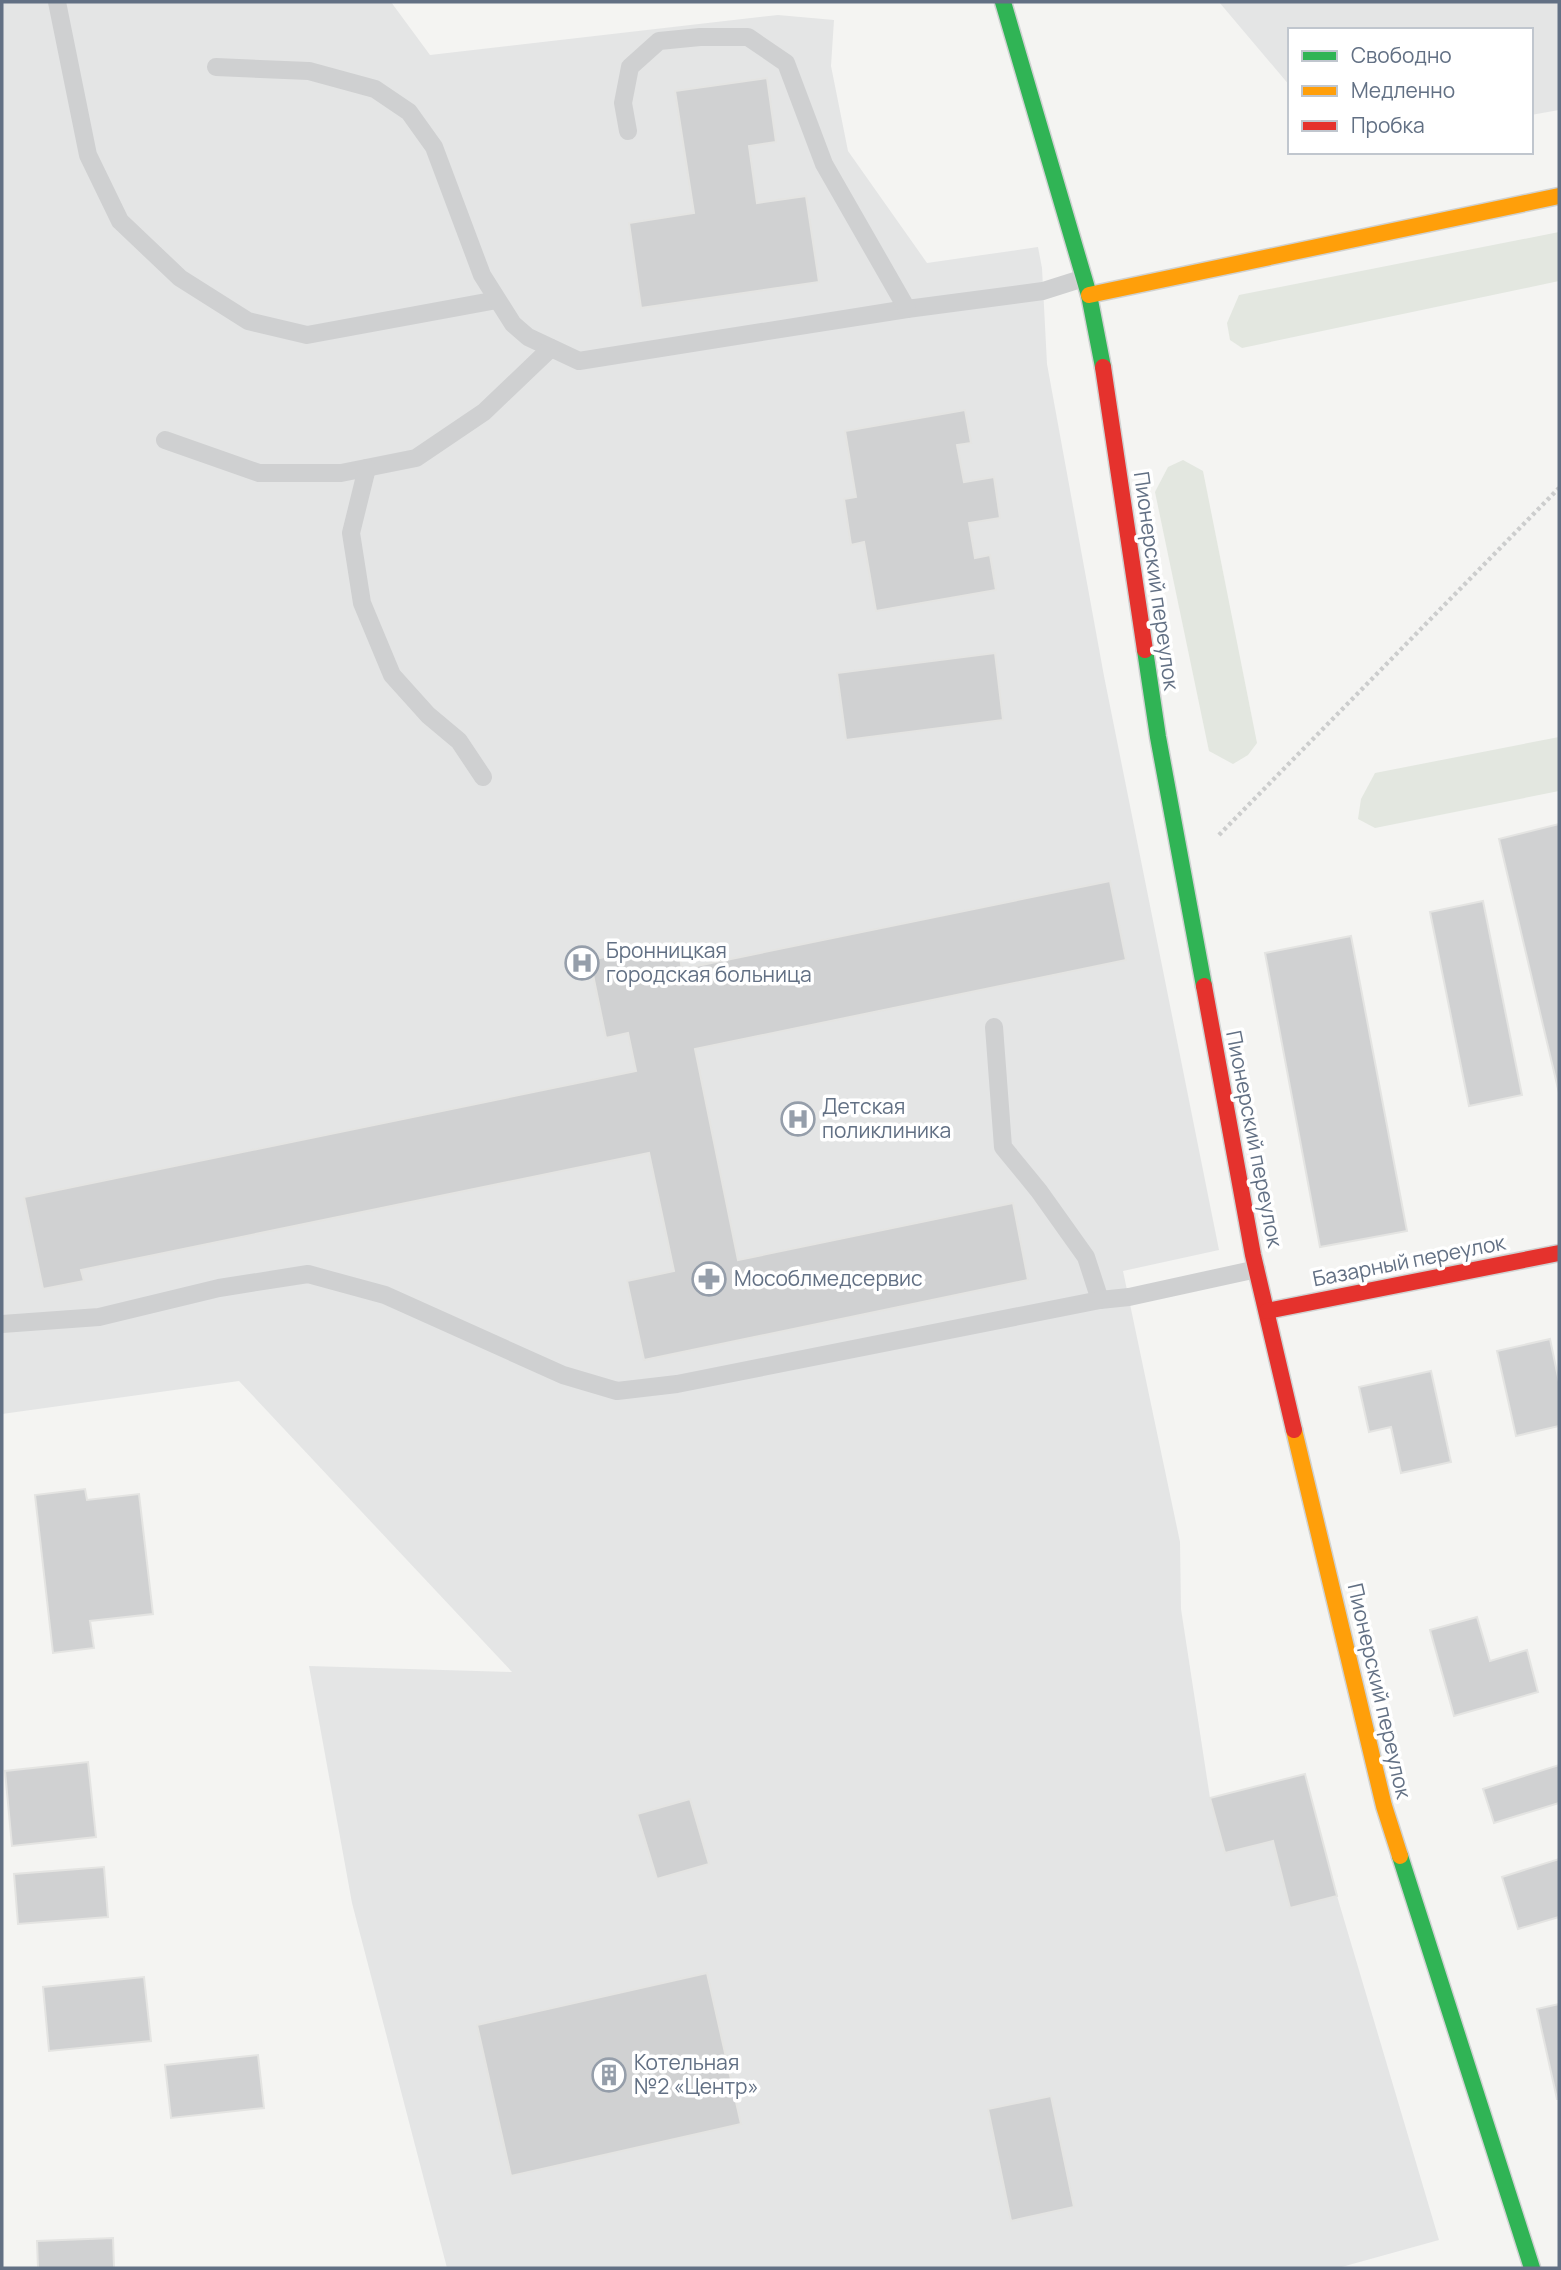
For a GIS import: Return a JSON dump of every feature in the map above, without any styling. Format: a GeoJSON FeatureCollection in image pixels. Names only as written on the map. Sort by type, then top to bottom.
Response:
{"type":"FeatureCollection","features":[{"type":"Feature","properties":{"kind":"street","name":"Пионерский переулок"},"geometry":{"type":"LineString","coordinates":[[1003,2],[1086,286],[1106,382],[1158,737],[1257,1269],[1384,1806],[1532,2268]]}},
{"type":"Feature","properties":{"kind":"street"},"geometry":{"type":"LineString","coordinates":[[1086,286],[1559,196]]}},
{"type":"Feature","properties":{"kind":"street","name":"Базарный переулок"},"geometry":{"type":"LineString","coordinates":[[1267,1311],[1559,1253]]}},
{"type":"Feature","properties":{"kind":"lane"},"geometry":{"type":"LineString","coordinates":[[57,2],[88,155],[121,221],[180,278],[248,321],[307,335],[497,300]]}},
{"type":"Feature","properties":{"kind":"lane"},"geometry":{"type":"LineString","coordinates":[[628,131],[622,103],[630,67],[659,41],[700,37],[748,37],[786,63],[824,164],[907,309]]}},
{"type":"Feature","properties":{"kind":"lane"},"geometry":{"type":"LineString","coordinates":[[216,66],[309,71],[375,89],[409,112],[434,147],[481,275],[513,324],[528,337],[579,361],[907,309],[1086,286]]}},
{"type":"Feature","properties":{"kind":"lane"},"geometry":{"type":"LineString","coordinates":[[165,440],[258,472],[341,473],[416,458],[484,412],[551,348]]}},
{"type":"Feature","properties":{"kind":"lane"},"geometry":{"type":"LineString","coordinates":[[368,468],[351,533],[362,603],[392,675],[428,715],[459,741],[483,777]]}},
{"type":"Feature","properties":{"kind":"lane"},"geometry":{"type":"LineString","coordinates":[[993,1027],[1003,1147],[1040,1191],[1086,1257],[1100,1300]]}},
{"type":"Feature","properties":{"kind":"lane"},"geometry":{"type":"LineString","coordinates":[[2,1324],[99,1317],[219,1287],[307,1273],[385,1295],[563,1375],[617,1391],[677,1384],[1100,1300],[1129,1297],[1257,1269]]}},
{"type":"Feature","properties":{"kind":"path"},"geometry":{"type":"LineString","coordinates":[[1183,872],[1559,488]]}},
{"type":"Feature","properties":{"kind":"shaded area","name":"Бронницкая городская больница"},"geometry":{"type":"Polygon","coordinates":[[[2,2],[391,2],[430,55],[778,15],[834,20],[831,66],[848,151],[927,263],[1038,247],[1042,268],[1047,364],[1104,676],[1219,1250],[1123,1271],[1180,1542],[1181,1609],[1210,1798],[1225,1853],[1273,1841],[1290,1908],[1337,1896],[1439,2240],[1338,2268],[447,2268],[352,1903],[309,1666],[512,1672],[239,1381],[2,1414],[2,2]]]}},
{"type":"Feature","properties":{"kind":"shaded area"},"geometry":{"type":"Polygon","coordinates":[[[1219,2],[1559,2],[1559,110],[1533,115],[1533,28],[1288,28],[1288,84],[1219,2]]]}},
{"type":"Feature","properties":{"kind":"shaded area"},"geometry":{"type":"Polygon","coordinates":[[[1559,232],[1559,281],[1242,348],[1230,340],[1227,323],[1239,295],[1559,232]]]}},
{"type":"Feature","properties":{"kind":"shaded area"},"geometry":{"type":"Polygon","coordinates":[[[1183,460],[1203,471],[1257,743],[1248,755],[1233,764],[1209,751],[1155,492],[1168,467],[1183,460]]]}},
{"type":"Feature","properties":{"kind":"shaded area"},"geometry":{"type":"Polygon","coordinates":[[[1559,737],[1559,791],[1375,828],[1358,819],[1361,799],[1375,773],[1559,737]]]}},
{"type":"Feature","properties":{"kind":"building"},"geometry":{"type":"Polygon","coordinates":[[[767,78],[776,142],[749,146],[757,203],[806,196],[819,282],[641,308],[629,223],[694,213],[675,91],[767,78]]]}},
{"type":"Feature","properties":{"kind":"building"},"geometry":{"type":"Polygon","coordinates":[[[965,410],[971,443],[957,445],[964,482],[994,477],[1000,518],[969,523],[975,558],[990,555],[996,590],[876,611],[864,542],[851,545],[844,499],[856,497],[845,431],[965,410]]]}},
{"type":"Feature","properties":{"kind":"building"},"geometry":{"type":"Polygon","coordinates":[[[995,653],[1003,720],[846,740],[837,673],[995,653]]]}},
{"type":"Feature","properties":{"kind":"building"},"geometry":{"type":"Polygon","coordinates":[[[1559,824],[1559,1093],[1499,839],[1559,824]]]}},
{"type":"Feature","properties":{"kind":"building"},"geometry":{"type":"Polygon","coordinates":[[[1110,881],[1126,960],[695,1049],[738,1260],[1013,1203],[1028,1280],[644,1360],[627,1281],[674,1271],[649,1153],[81,1270],[84,1281],[43,1289],[24,1197],[636,1071],[628,1033],[606,1038],[590,960],[677,942],[682,969],[1110,881]]]}},
{"type":"Feature","properties":{"kind":"building"},"geometry":{"type":"Polygon","coordinates":[[[1483,901],[1522,1095],[1469,1106],[1430,912],[1483,901]]]}},
{"type":"Feature","properties":{"kind":"building"},"geometry":{"type":"Polygon","coordinates":[[[1351,936],[1407,1231],[1320,1247],[1265,953],[1351,936]]]}},
{"type":"Feature","properties":{"kind":"building"},"geometry":{"type":"Polygon","coordinates":[[[1550,1339],[1559,1382],[1559,1426],[1516,1436],[1497,1351],[1550,1339]]]}},
{"type":"Feature","properties":{"kind":"building"},"geometry":{"type":"Polygon","coordinates":[[[1431,1371],[1451,1462],[1401,1473],[1391,1427],[1369,1432],[1359,1387],[1431,1371]]]}},
{"type":"Feature","properties":{"kind":"building"},"geometry":{"type":"Polygon","coordinates":[[[85,1489],[87,1500],[139,1494],[153,1614],[90,1621],[94,1648],[53,1653],[35,1495],[85,1489]]]}},
{"type":"Feature","properties":{"kind":"building"},"geometry":{"type":"Polygon","coordinates":[[[1477,1617],[1490,1661],[1527,1650],[1538,1692],[1454,1716],[1430,1630],[1477,1617]]]}},
{"type":"Feature","properties":{"kind":"building"},"geometry":{"type":"Polygon","coordinates":[[[88,1762],[96,1837],[12,1846],[5,1771],[88,1762]]]}},
{"type":"Feature","properties":{"kind":"building"},"geometry":{"type":"Polygon","coordinates":[[[1559,1765],[1559,1803],[1494,1823],[1483,1789],[1559,1765]]]}},
{"type":"Feature","properties":{"kind":"building"},"geometry":{"type":"Polygon","coordinates":[[[1305,1774],[1337,1896],[1290,1908],[1273,1841],[1225,1853],[1210,1798],[1305,1774]]]}},
{"type":"Feature","properties":{"kind":"building"},"geometry":{"type":"Polygon","coordinates":[[[690,1799],[709,1864],[657,1879],[637,1814],[690,1799]]]}},
{"type":"Feature","properties":{"kind":"building"},"geometry":{"type":"Polygon","coordinates":[[[1559,1859],[1559,1917],[1518,1929],[1502,1877],[1559,1859]]]}},
{"type":"Feature","properties":{"kind":"building"},"geometry":{"type":"Polygon","coordinates":[[[104,1867],[108,1917],[18,1924],[14,1874],[104,1867]]]}},
{"type":"Feature","properties":{"kind":"building","name":"Котельная №2 «Центр»"},"geometry":{"type":"Polygon","coordinates":[[[707,1973],[741,2124],[511,2176],[477,2025],[707,1973]]]}},
{"type":"Feature","properties":{"kind":"building"},"geometry":{"type":"Polygon","coordinates":[[[144,1977],[151,2041],[49,2051],[43,1987],[144,1977]]]}},
{"type":"Feature","properties":{"kind":"building"},"geometry":{"type":"Polygon","coordinates":[[[1559,2004],[1559,2099],[1557,2099],[1537,2009],[1559,2004]]]}},
{"type":"Feature","properties":{"kind":"building"},"geometry":{"type":"Polygon","coordinates":[[[258,2055],[264,2108],[171,2118],[165,2065],[258,2055]]]}},
{"type":"Feature","properties":{"kind":"building"},"geometry":{"type":"Polygon","coordinates":[[[1051,2096],[1074,2207],[1011,2221],[988,2109],[1051,2096]]]}},
{"type":"Feature","properties":{"kind":"building"},"geometry":{"type":"Polygon","coordinates":[[[113,2238],[114,2268],[38,2268],[37,2241],[113,2238]]]}},
{"type":"Feature","properties":{"kind":"traffic: fast"},"geometry":{"type":"LineString","coordinates":[[1003,2],[1089,295],[1103,367]]}},
{"type":"Feature","properties":{"kind":"traffic: fast"},"geometry":{"type":"LineString","coordinates":[[1145,650],[1158,737],[1204,986]]}},
{"type":"Feature","properties":{"kind":"traffic: fast"},"geometry":{"type":"LineString","coordinates":[[1400,1856],[1532,2268]]}},
{"type":"Feature","properties":{"kind":"traffic: slow"},"geometry":{"type":"LineString","coordinates":[[1089,295],[1559,196]]}},
{"type":"Feature","properties":{"kind":"traffic: slow"},"geometry":{"type":"LineString","coordinates":[[1294,1430],[1384,1806],[1400,1856]]}},
{"type":"Feature","properties":{"kind":"traffic: jam"},"geometry":{"type":"LineString","coordinates":[[1103,367],[1145,650]]}},
{"type":"Feature","properties":{"kind":"traffic: jam"},"geometry":{"type":"LineString","coordinates":[[1204,986],[1253,1255],[1294,1430]]}},
{"type":"Feature","properties":{"kind":"traffic: jam"},"geometry":{"type":"LineString","coordinates":[[1267,1311],[1559,1253]]}},
{"type":"Feature","properties":{"kind":"place","name":"Бронницкая городская больница"},"geometry":{"type":"Point","coordinates":[582,963]}},
{"type":"Feature","properties":{"kind":"place","name":"Детская поликлиника"},"geometry":{"type":"Point","coordinates":[798,1119]}},
{"type":"Feature","properties":{"kind":"place","name":"Мособлмедсервис"},"geometry":{"type":"Point","coordinates":[709,1279]}},
{"type":"Feature","properties":{"kind":"place","name":"Котельная №2 «Центр»"},"geometry":{"type":"Point","coordinates":[609,2075]}}]}
